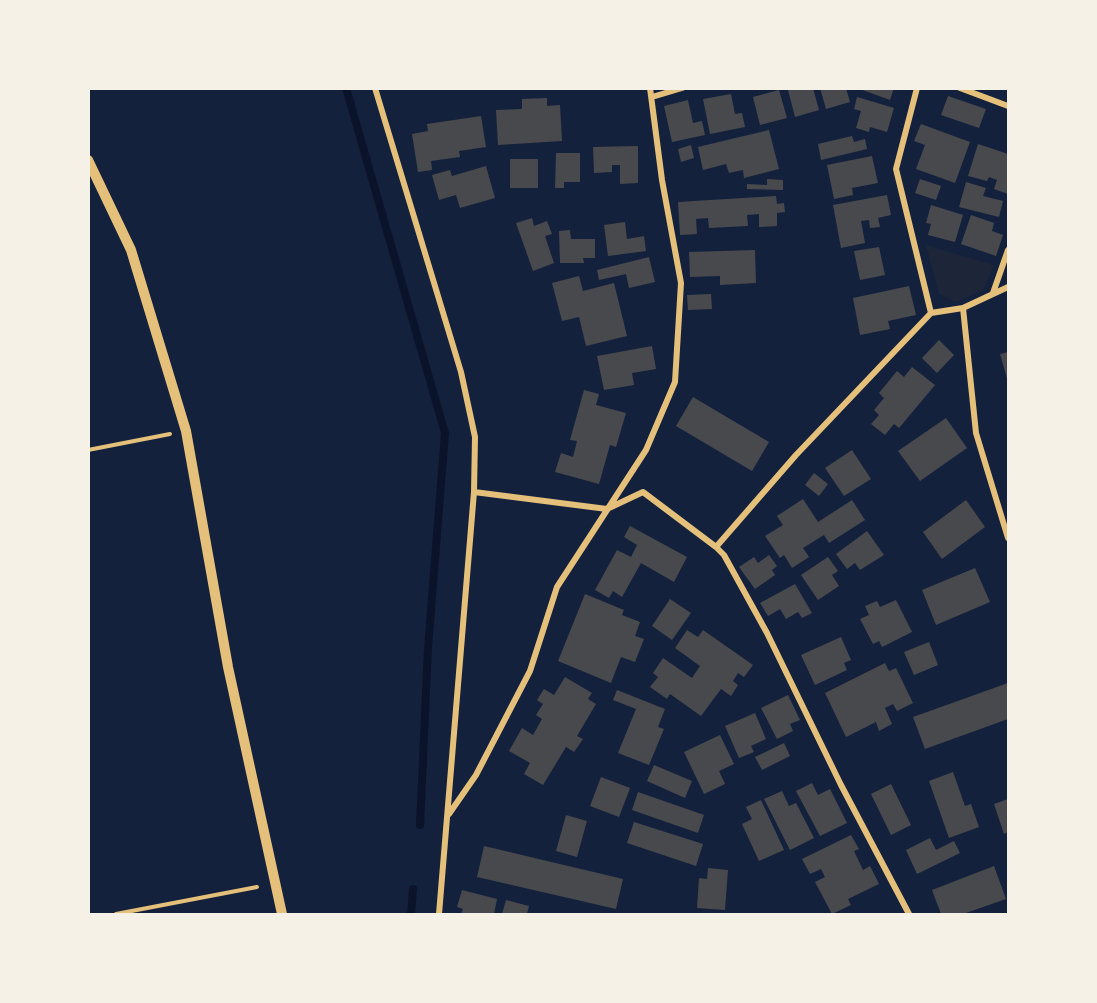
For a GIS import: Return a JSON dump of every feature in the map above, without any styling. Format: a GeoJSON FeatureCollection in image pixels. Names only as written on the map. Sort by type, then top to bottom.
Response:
{"type":"FeatureCollection","features":[{"type":"Feature","properties":{"kind":"street"},"geometry":{"type":"LineString","coordinates":[[375,88],[461,372],[475,437],[474,492],[439,915]]}},
{"type":"Feature","properties":{"kind":"street"},"geometry":{"type":"LineString","coordinates":[[448,814],[476,775],[530,671],[557,587],[646,450],[675,382],[681,283],[662,180],[650,88]]}},
{"type":"Feature","properties":{"kind":"street"},"geometry":{"type":"LineString","coordinates":[[651,97],[682,88]]}},
{"type":"Feature","properties":{"kind":"street"},"geometry":{"type":"LineString","coordinates":[[917,88],[896,169],[931,313]]}},
{"type":"Feature","properties":{"kind":"street"},"geometry":{"type":"LineString","coordinates":[[960,88],[1008,106]]}},
{"type":"Feature","properties":{"kind":"street"},"geometry":{"type":"LineString","coordinates":[[88,160],[131,250],[186,431],[228,667],[282,915]]}},
{"type":"Feature","properties":{"kind":"street"},"geometry":{"type":"LineString","coordinates":[[993,293],[1008,250]]}},
{"type":"Feature","properties":{"kind":"street"},"geometry":{"type":"LineString","coordinates":[[716,547],[796,455],[931,313],[963,308],[1008,287]]}},
{"type":"Feature","properties":{"kind":"street"},"geometry":{"type":"LineString","coordinates":[[963,308],[976,432],[1008,538]]}},
{"type":"Feature","properties":{"kind":"street"},"geometry":{"type":"LineString","coordinates":[[474,492],[607,509],[643,492],[716,547],[724,555],[766,633],[909,915]]}},
{"type":"Feature","properties":{"kind":"path"},"geometry":{"type":"LineString","coordinates":[[88,450],[186,431]]}},
{"type":"Feature","properties":{"kind":"path"},"geometry":{"type":"LineString","coordinates":[[116,915],[275,883]]}},
{"type":"Feature","properties":{"kind":"shaded area"},"geometry":{"type":"Polygon","coordinates":[[[926,245],[994,265],[983,290],[956,302],[939,294],[926,245]]]}},
{"type":"Feature","properties":{"kind":"building"},"geometry":{"type":"Polygon","coordinates":[[[813,88],[819,110],[795,117],[788,90],[813,88]]]}},
{"type":"Feature","properties":{"kind":"building"},"geometry":{"type":"Polygon","coordinates":[[[820,88],[846,88],[850,102],[826,109],[820,88]]]}},
{"type":"Feature","properties":{"kind":"building"},"geometry":{"type":"Polygon","coordinates":[[[857,88],[894,88],[890,100],[857,88]]]}},
{"type":"Feature","properties":{"kind":"building"},"geometry":{"type":"Polygon","coordinates":[[[779,90],[787,118],[760,125],[753,97],[779,90]]]}},
{"type":"Feature","properties":{"kind":"building"},"geometry":{"type":"Polygon","coordinates":[[[731,94],[735,114],[742,113],[745,127],[710,134],[703,99],[731,94]]]}},
{"type":"Feature","properties":{"kind":"building"},"geometry":{"type":"Polygon","coordinates":[[[948,96],[986,109],[979,128],[941,115],[948,96]]]}},
{"type":"Feature","properties":{"kind":"building"},"geometry":{"type":"Polygon","coordinates":[[[857,97],[894,108],[887,132],[870,127],[869,132],[856,128],[861,111],[854,109],[857,97]]]}},
{"type":"Feature","properties":{"kind":"building"},"geometry":{"type":"Polygon","coordinates":[[[547,98],[547,106],[560,105],[562,141],[498,145],[496,110],[522,109],[522,99],[547,98]]]}},
{"type":"Feature","properties":{"kind":"building"},"geometry":{"type":"Polygon","coordinates":[[[688,100],[693,123],[702,121],[705,135],[672,142],[664,106],[688,100]]]}},
{"type":"Feature","properties":{"kind":"building"},"geometry":{"type":"Polygon","coordinates":[[[481,116],[486,147],[459,151],[460,157],[431,161],[432,170],[418,172],[412,134],[428,131],[427,124],[481,116]]]}},
{"type":"Feature","properties":{"kind":"building"},"geometry":{"type":"Polygon","coordinates":[[[921,124],[970,142],[955,183],[916,169],[925,145],[914,141],[921,124]]]}},
{"type":"Feature","properties":{"kind":"building"},"geometry":{"type":"Polygon","coordinates":[[[769,130],[779,169],[744,178],[743,170],[729,173],[726,164],[703,170],[698,147],[769,130]]]}},
{"type":"Feature","properties":{"kind":"building"},"geometry":{"type":"Polygon","coordinates":[[[852,136],[854,142],[865,139],[867,149],[821,160],[818,144],[852,136]]]}},
{"type":"Feature","properties":{"kind":"building"},"geometry":{"type":"Polygon","coordinates":[[[978,144],[1008,154],[1008,194],[994,189],[997,180],[989,177],[987,181],[968,176],[978,144]]]}},
{"type":"Feature","properties":{"kind":"building"},"geometry":{"type":"Polygon","coordinates":[[[691,145],[694,158],[681,162],[678,149],[691,145]]]}},
{"type":"Feature","properties":{"kind":"building"},"geometry":{"type":"Polygon","coordinates":[[[638,146],[638,183],[620,184],[620,165],[612,165],[612,172],[594,173],[593,147],[638,146]]]}},
{"type":"Feature","properties":{"kind":"building"},"geometry":{"type":"Polygon","coordinates":[[[556,153],[580,153],[580,182],[564,182],[564,188],[555,188],[556,153]]]}},
{"type":"Feature","properties":{"kind":"building"},"geometry":{"type":"Polygon","coordinates":[[[872,156],[878,183],[852,188],[853,195],[834,199],[827,165],[872,156]]]}},
{"type":"Feature","properties":{"kind":"building"},"geometry":{"type":"Polygon","coordinates":[[[510,159],[538,159],[538,188],[510,188],[510,159]]]}},
{"type":"Feature","properties":{"kind":"building"},"geometry":{"type":"Polygon","coordinates":[[[486,166],[495,198],[460,208],[456,195],[439,200],[432,175],[450,170],[452,176],[486,166]]]}},
{"type":"Feature","properties":{"kind":"building"},"geometry":{"type":"Polygon","coordinates":[[[767,179],[783,180],[783,190],[747,189],[747,184],[767,185],[767,179]]]}},
{"type":"Feature","properties":{"kind":"building"},"geometry":{"type":"Polygon","coordinates":[[[920,179],[941,186],[936,200],[915,193],[920,179]]]}},
{"type":"Feature","properties":{"kind":"building"},"geometry":{"type":"Polygon","coordinates":[[[966,182],[986,188],[983,196],[1003,201],[999,217],[959,207],[966,182]]]}},
{"type":"Feature","properties":{"kind":"building"},"geometry":{"type":"Polygon","coordinates":[[[887,195],[891,215],[878,218],[880,227],[870,228],[869,220],[861,221],[865,243],[841,248],[833,205],[887,195]]]}},
{"type":"Feature","properties":{"kind":"building"},"geometry":{"type":"Polygon","coordinates":[[[776,196],[777,204],[784,203],[785,212],[777,213],[777,226],[759,227],[759,214],[747,215],[748,226],[709,228],[708,218],[696,219],[697,234],[680,235],[678,202],[776,196]]]}},
{"type":"Feature","properties":{"kind":"building"},"geometry":{"type":"Polygon","coordinates":[[[931,205],[963,215],[955,242],[928,235],[931,224],[926,223],[931,205]]]}},
{"type":"Feature","properties":{"kind":"building"},"geometry":{"type":"Polygon","coordinates":[[[971,215],[994,223],[992,231],[1003,235],[996,256],[961,244],[971,215]]]}},
{"type":"Feature","properties":{"kind":"building"},"geometry":{"type":"Polygon","coordinates":[[[532,218],[534,226],[547,221],[552,234],[545,236],[554,263],[533,271],[516,223],[532,218]]]}},
{"type":"Feature","properties":{"kind":"building"},"geometry":{"type":"Polygon","coordinates":[[[625,222],[627,239],[644,236],[646,251],[608,256],[604,225],[625,222]]]}},
{"type":"Feature","properties":{"kind":"building"},"geometry":{"type":"Polygon","coordinates":[[[570,230],[571,239],[595,239],[595,258],[583,258],[584,263],[560,263],[559,231],[570,230]]]}},
{"type":"Feature","properties":{"kind":"building"},"geometry":{"type":"Polygon","coordinates":[[[879,247],[885,275],[860,280],[854,251],[879,247]]]}},
{"type":"Feature","properties":{"kind":"building"},"geometry":{"type":"Polygon","coordinates":[[[755,250],[756,283],[720,285],[720,276],[690,277],[689,252],[755,250]]]}},
{"type":"Feature","properties":{"kind":"building"},"geometry":{"type":"Polygon","coordinates":[[[649,257],[655,282],[629,288],[626,274],[599,280],[597,270],[649,257]]]}},
{"type":"Feature","properties":{"kind":"building"},"geometry":{"type":"Polygon","coordinates":[[[579,276],[583,291],[614,283],[627,336],[586,346],[579,317],[562,321],[552,283],[579,276]]]}},
{"type":"Feature","properties":{"kind":"building"},"geometry":{"type":"Polygon","coordinates":[[[909,286],[916,315],[888,321],[890,329],[860,335],[853,298],[909,286]]]}},
{"type":"Feature","properties":{"kind":"building"},"geometry":{"type":"Polygon","coordinates":[[[711,294],[712,309],[688,310],[687,295],[711,294]]]}},
{"type":"Feature","properties":{"kind":"building"},"geometry":{"type":"Polygon","coordinates":[[[939,340],[954,355],[937,373],[922,358],[939,340]]]}},
{"type":"Feature","properties":{"kind":"building"},"geometry":{"type":"Polygon","coordinates":[[[652,346],[656,369],[632,373],[634,385],[604,390],[597,356],[652,346]]]}},
{"type":"Feature","properties":{"kind":"building"},"geometry":{"type":"Polygon","coordinates":[[[1008,352],[1008,382],[1000,354],[1008,352]]]}},
{"type":"Feature","properties":{"kind":"building"},"geometry":{"type":"Polygon","coordinates":[[[912,367],[935,385],[899,428],[894,424],[885,435],[871,424],[879,415],[874,410],[884,398],[879,393],[897,371],[904,377],[912,367]]]}},
{"type":"Feature","properties":{"kind":"building"},"geometry":{"type":"Polygon","coordinates":[[[584,390],[599,394],[596,405],[626,413],[616,447],[610,445],[599,484],[555,472],[561,453],[573,457],[577,441],[570,440],[584,390]]]}},
{"type":"Feature","properties":{"kind":"building"},"geometry":{"type":"Polygon","coordinates":[[[693,397],[769,442],[752,471],[676,426],[693,397]]]}},
{"type":"Feature","properties":{"kind":"building"},"geometry":{"type":"Polygon","coordinates":[[[946,418],[967,448],[920,481],[898,451],[946,418]]]}},
{"type":"Feature","properties":{"kind":"building"},"geometry":{"type":"Polygon","coordinates":[[[852,450],[871,479],[844,496],[825,468],[852,450]]]}},
{"type":"Feature","properties":{"kind":"building"},"geometry":{"type":"Polygon","coordinates":[[[814,473],[828,484],[819,496],[805,485],[814,473]]]}},
{"type":"Feature","properties":{"kind":"building"},"geometry":{"type":"Polygon","coordinates":[[[803,499],[818,522],[852,500],[865,520],[829,543],[824,535],[803,548],[809,557],[792,568],[784,555],[780,558],[765,536],[783,525],[777,516],[803,499]]]}},
{"type":"Feature","properties":{"kind":"building"},"geometry":{"type":"Polygon","coordinates":[[[966,500],[985,527],[942,559],[923,532],[966,500]]]}},
{"type":"Feature","properties":{"kind":"building"},"geometry":{"type":"Polygon","coordinates":[[[630,526],[687,557],[674,582],[641,563],[622,597],[613,591],[609,598],[595,590],[617,550],[631,557],[637,545],[624,537],[630,526]]]}},
{"type":"Feature","properties":{"kind":"building"},"geometry":{"type":"Polygon","coordinates":[[[867,531],[884,555],[860,570],[855,563],[847,569],[836,554],[867,531]]]}},
{"type":"Feature","properties":{"kind":"building"},"geometry":{"type":"Polygon","coordinates":[[[769,555],[777,566],[772,570],[775,575],[755,589],[739,567],[754,557],[758,563],[769,555]]]}},
{"type":"Feature","properties":{"kind":"building"},"geometry":{"type":"Polygon","coordinates":[[[828,557],[838,571],[832,575],[839,586],[818,600],[801,575],[828,557]]]}},
{"type":"Feature","properties":{"kind":"building"},"geometry":{"type":"Polygon","coordinates":[[[975,568],[990,602],[936,625],[922,590],[975,568]]]}},
{"type":"Feature","properties":{"kind":"building"},"geometry":{"type":"Polygon","coordinates":[[[795,584],[812,613],[802,618],[798,612],[786,619],[780,609],[768,616],[760,603],[795,584]]]}},
{"type":"Feature","properties":{"kind":"building"},"geometry":{"type":"Polygon","coordinates":[[[585,594],[624,610],[622,615],[640,622],[635,636],[644,639],[635,662],[621,657],[611,683],[558,661],[585,594]]]}},
{"type":"Feature","properties":{"kind":"building"},"geometry":{"type":"Polygon","coordinates":[[[670,599],[691,613],[672,640],[652,626],[670,599]]]}},
{"type":"Feature","properties":{"kind":"building"},"geometry":{"type":"Polygon","coordinates":[[[896,600],[912,632],[882,647],[879,641],[873,644],[860,619],[869,615],[865,606],[877,601],[880,607],[896,600]]]}},
{"type":"Feature","properties":{"kind":"building"},"geometry":{"type":"Polygon","coordinates":[[[687,630],[698,637],[703,630],[753,665],[744,677],[738,673],[733,681],[738,685],[731,696],[721,689],[701,716],[670,694],[667,699],[650,687],[658,677],[653,673],[663,658],[692,678],[700,666],[675,648],[687,630]]]}},
{"type":"Feature","properties":{"kind":"building"},"geometry":{"type":"Polygon","coordinates":[[[841,637],[851,660],[844,663],[847,670],[815,685],[801,655],[841,637]]]}},
{"type":"Feature","properties":{"kind":"building"},"geometry":{"type":"Polygon","coordinates":[[[929,642],[938,665],[914,675],[904,652],[929,642]]]}},
{"type":"Feature","properties":{"kind":"building"},"geometry":{"type":"Polygon","coordinates":[[[885,663],[889,671],[896,668],[913,703],[897,711],[893,704],[885,708],[892,724],[879,731],[876,722],[846,737],[825,693],[885,663]]]}},
{"type":"Feature","properties":{"kind":"building"},"geometry":{"type":"Polygon","coordinates":[[[565,677],[592,693],[588,699],[596,704],[577,736],[583,739],[574,752],[566,747],[543,785],[524,774],[530,763],[509,751],[522,728],[533,735],[542,719],[536,715],[543,704],[537,700],[544,689],[554,695],[565,677]]]}},
{"type":"Feature","properties":{"kind":"building"},"geometry":{"type":"Polygon","coordinates":[[[1008,683],[1008,719],[925,749],[913,717],[1008,683]]]}},
{"type":"Feature","properties":{"kind":"building"},"geometry":{"type":"Polygon","coordinates":[[[617,690],[665,709],[658,727],[664,729],[649,765],[618,753],[636,709],[613,700],[617,690]]]}},
{"type":"Feature","properties":{"kind":"building"},"geometry":{"type":"Polygon","coordinates":[[[788,695],[800,720],[790,724],[793,731],[777,739],[761,708],[788,695]]]}},
{"type":"Feature","properties":{"kind":"building"},"geometry":{"type":"Polygon","coordinates":[[[755,713],[766,739],[751,746],[754,752],[739,758],[725,726],[755,713]]]}},
{"type":"Feature","properties":{"kind":"building"},"geometry":{"type":"Polygon","coordinates":[[[720,735],[734,764],[719,771],[725,784],[704,794],[684,752],[720,735]]]}},
{"type":"Feature","properties":{"kind":"building"},"geometry":{"type":"Polygon","coordinates":[[[784,743],[790,756],[762,770],[755,757],[784,743]]]}},
{"type":"Feature","properties":{"kind":"building"},"geometry":{"type":"Polygon","coordinates":[[[654,765],[692,781],[685,798],[647,781],[654,765]]]}},
{"type":"Feature","properties":{"kind":"building"},"geometry":{"type":"Polygon","coordinates":[[[953,772],[965,806],[971,804],[979,827],[949,838],[929,781],[953,772]]]}},
{"type":"Feature","properties":{"kind":"building"},"geometry":{"type":"Polygon","coordinates":[[[601,777],[630,788],[619,817],[590,806],[601,777]]]}},
{"type":"Feature","properties":{"kind":"building"},"geometry":{"type":"Polygon","coordinates":[[[812,783],[818,795],[830,789],[847,823],[820,836],[796,791],[812,783]]]}},
{"type":"Feature","properties":{"kind":"building"},"geometry":{"type":"Polygon","coordinates":[[[891,784],[911,825],[891,835],[871,794],[891,784]]]}},
{"type":"Feature","properties":{"kind":"building"},"geometry":{"type":"Polygon","coordinates":[[[782,791],[789,806],[796,803],[814,838],[790,850],[764,799],[782,791]]]}},
{"type":"Feature","properties":{"kind":"building"},"geometry":{"type":"Polygon","coordinates":[[[638,792],[704,815],[698,833],[632,810],[638,792]]]}},
{"type":"Feature","properties":{"kind":"building"},"geometry":{"type":"Polygon","coordinates":[[[1008,799],[1008,832],[1004,834],[994,804],[1008,799]]]}},
{"type":"Feature","properties":{"kind":"building"},"geometry":{"type":"Polygon","coordinates":[[[761,800],[784,850],[759,861],[742,824],[752,819],[746,807],[761,800]]]}},
{"type":"Feature","properties":{"kind":"building"},"geometry":{"type":"Polygon","coordinates":[[[566,815],[587,821],[577,857],[556,851],[566,815]]]}},
{"type":"Feature","properties":{"kind":"building"},"geometry":{"type":"Polygon","coordinates":[[[634,822],[703,844],[696,866],[627,843],[634,822]]]}},
{"type":"Feature","properties":{"kind":"building"},"geometry":{"type":"Polygon","coordinates":[[[851,835],[859,849],[854,851],[863,870],[870,866],[879,884],[848,899],[851,905],[832,914],[815,882],[825,877],[821,869],[810,874],[802,859],[851,835]]]}},
{"type":"Feature","properties":{"kind":"building"},"geometry":{"type":"Polygon","coordinates":[[[930,838],[936,850],[954,841],[960,853],[917,874],[906,850],[930,838]]]}},
{"type":"Feature","properties":{"kind":"building"},"geometry":{"type":"Polygon","coordinates":[[[484,846],[623,879],[616,909],[477,877],[484,846]]]}},
{"type":"Feature","properties":{"kind":"building"},"geometry":{"type":"Polygon","coordinates":[[[994,866],[1006,899],[963,914],[941,914],[932,890],[994,866]]]}},
{"type":"Feature","properties":{"kind":"building"},"geometry":{"type":"Polygon","coordinates":[[[708,868],[728,870],[725,910],[697,908],[699,878],[707,879],[708,868]]]}},
{"type":"Feature","properties":{"kind":"building"},"geometry":{"type":"Polygon","coordinates":[[[462,890],[497,899],[494,914],[461,914],[463,909],[457,907],[462,890]]]}},
{"type":"Feature","properties":{"kind":"building"},"geometry":{"type":"Polygon","coordinates":[[[506,900],[529,906],[527,914],[502,914],[506,900]]]}},
{"type":"Feature","properties":{"kind":"waterway"},"geometry":{"type":"LineString","coordinates":[[346,88],[445,433],[428,648],[420,825]]}},
{"type":"Feature","properties":{"kind":"waterway"},"geometry":{"type":"LineString","coordinates":[[411,914],[413,889]]}}]}
